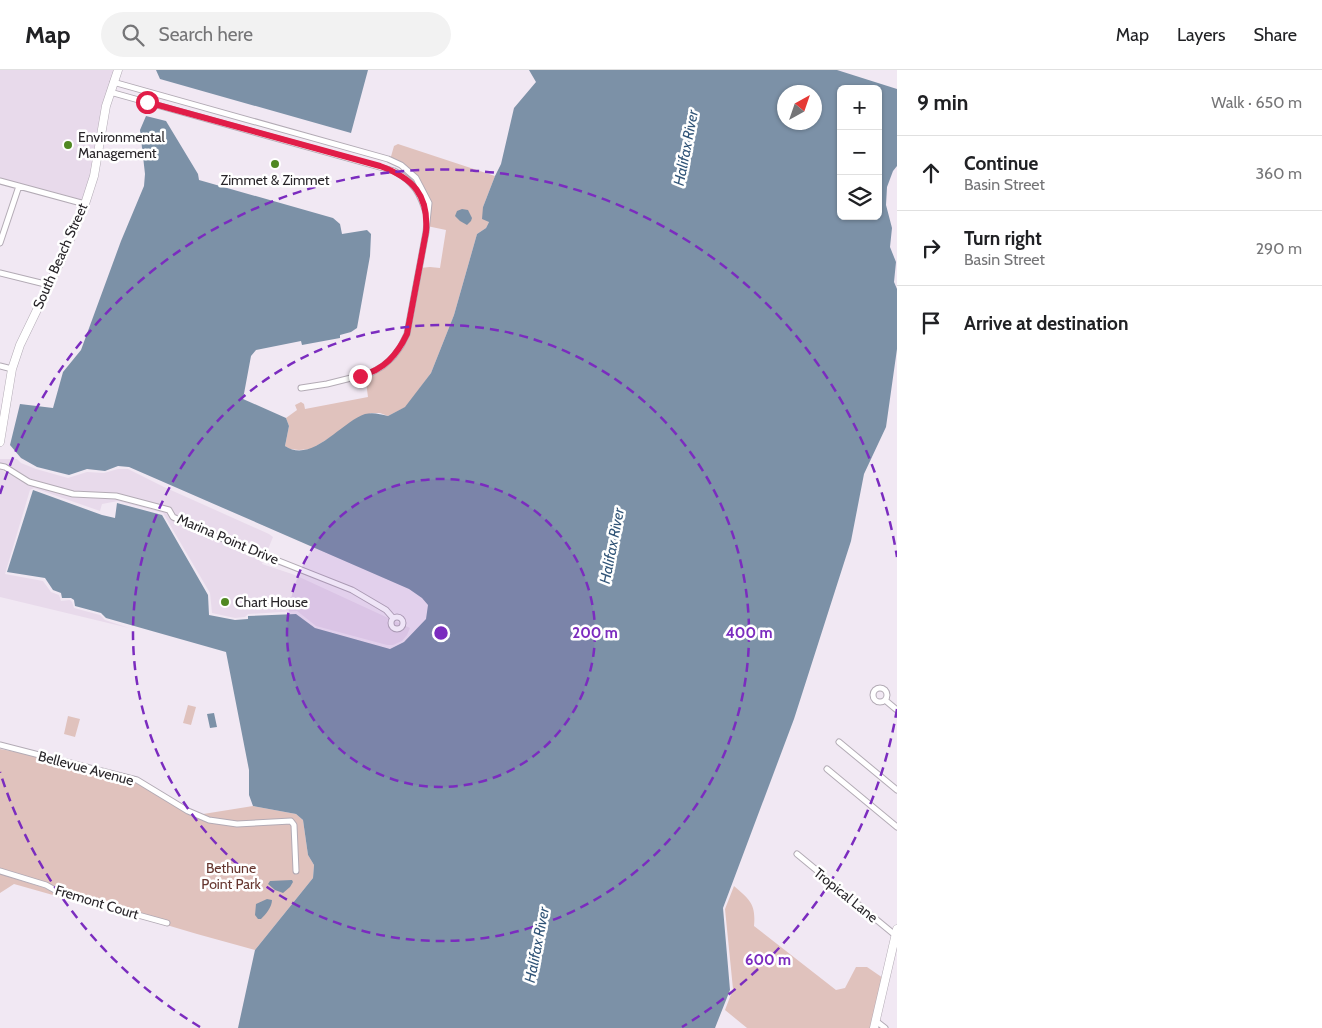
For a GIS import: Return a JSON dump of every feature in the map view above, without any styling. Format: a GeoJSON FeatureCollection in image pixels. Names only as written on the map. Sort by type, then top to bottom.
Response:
{"type":"FeatureCollection","features":[{"type":"Feature","properties":{"kind":"street","name":"South Beach Street"},"geometry":{"type":"LineString","coordinates":[[0,442],[12,369],[20,345],[85,204],[94,176],[106,106],[118,70]]}},
{"type":"Feature","properties":{"kind":"street"},"geometry":{"type":"LineString","coordinates":[[113,82],[388,160],[401,165],[416,178],[429,203],[426,232],[407,334],[396,353],[383,366],[371,373],[327,384],[301,388]]}},
{"type":"Feature","properties":{"kind":"street"},"geometry":{"type":"LineString","coordinates":[[110,92],[386,168],[404,176],[411,183],[418,192],[428,219]]}},
{"type":"Feature","properties":{"kind":"street"},"geometry":{"type":"LineString","coordinates":[[196,115],[198,106]]}},
{"type":"Feature","properties":{"kind":"street"},"geometry":{"type":"LineString","coordinates":[[262,133],[264,125]]}},
{"type":"Feature","properties":{"kind":"street"},"geometry":{"type":"LineString","coordinates":[[293,142],[294,133]]}},
{"type":"Feature","properties":{"kind":"street"},"geometry":{"type":"LineString","coordinates":[[340,155],[342,146]]}},
{"type":"Feature","properties":{"kind":"street"},"geometry":{"type":"LineString","coordinates":[[386,168],[388,160]]}},
{"type":"Feature","properties":{"kind":"street"},"geometry":{"type":"LineString","coordinates":[[0,181],[85,204]]}},
{"type":"Feature","properties":{"kind":"street"},"geometry":{"type":"LineString","coordinates":[[0,244],[19,186]]}},
{"type":"Feature","properties":{"kind":"street"},"geometry":{"type":"LineString","coordinates":[[0,273],[49,285]]}},
{"type":"Feature","properties":{"kind":"street"},"geometry":{"type":"LineString","coordinates":[[0,366],[12,369]]}},
{"type":"Feature","properties":{"kind":"street","name":"Marina Point Drive"},"geometry":{"type":"LineString","coordinates":[[0,466],[5,467],[29,482],[73,494],[116,496],[169,510],[174,517],[198,529],[352,590],[373,601],[386,610],[393,618]]}},
{"type":"Feature","properties":{"kind":"street"},"geometry":{"type":"LineString","coordinates":[[885,700],[897,710]]}},
{"type":"Feature","properties":{"kind":"street"},"geometry":{"type":"LineString","coordinates":[[839,742],[897,790]]}},
{"type":"Feature","properties":{"kind":"street","name":"Bellevue Avenue"},"geometry":{"type":"LineString","coordinates":[[0,745],[137,780],[188,811],[209,820],[237,824],[291,821],[294,825],[296,871]]}},
{"type":"Feature","properties":{"kind":"street"},"geometry":{"type":"LineString","coordinates":[[828,769],[897,827]]}},
{"type":"Feature","properties":{"kind":"street","name":"Tropical Lane"},"geometry":{"type":"LineString","coordinates":[[797,854],[896,932]]}},
{"type":"Feature","properties":{"kind":"street","name":"Fremont Court"},"geometry":{"type":"LineString","coordinates":[[0,871],[46,885],[62,894],[167,923]]}},
{"type":"Feature","properties":{"kind":"street"},"geometry":{"type":"LineString","coordinates":[[885,1028],[875,1024],[896,932]]}},
{"type":"Feature","properties":{"kind":"shaded area"},"geometry":{"type":"Polygon","coordinates":[[[0,70],[116,70],[91,176],[83,200],[0,178],[0,70]]]}},
{"type":"Feature","properties":{"kind":"shaded area"},"geometry":{"type":"Polygon","coordinates":[[[0,459],[17,459],[21,463],[36,469],[68,478],[87,472],[104,473],[118,469],[128,469],[269,534],[273,537],[262,564],[295,575],[410,628],[402,641],[393,645],[387,645],[316,626],[297,611],[248,614],[245,617],[235,618],[212,613],[210,593],[163,513],[118,501],[102,504],[100,511],[34,488],[30,490],[5,574],[43,581],[51,592],[59,595],[61,601],[70,600],[74,608],[100,615],[105,620],[129,628],[0,597],[0,469],[28,485],[73,497],[115,499],[167,513],[172,520],[200,533],[202,528],[175,515],[170,507],[117,494],[74,492],[31,479],[6,464],[0,463],[0,459]]]}},
{"type":"Feature","properties":{"kind":"green space"},"geometry":{"type":"Polygon","coordinates":[[[398,144],[495,176],[483,207],[489,222],[486,228],[477,234],[454,315],[431,373],[406,407],[388,416],[380,413],[371,413],[311,449],[290,449],[285,446],[289,426],[286,418],[297,410],[295,405],[301,402],[304,404],[305,409],[368,397],[365,375],[383,366],[407,334],[420,268],[440,268],[446,230],[427,226],[429,203],[416,178],[390,160],[394,146],[398,144]]]}},
{"type":"Feature","properties":{"kind":"green space"},"geometry":{"type":"Polygon","coordinates":[[[188,705],[196,707],[191,725],[183,723],[188,705]]]}},
{"type":"Feature","properties":{"kind":"green space"},"geometry":{"type":"Polygon","coordinates":[[[68,716],[80,719],[75,737],[64,734],[68,716]]]}},
{"type":"Feature","properties":{"kind":"green space","name":"Bethune Point Park"},"geometry":{"type":"Polygon","coordinates":[[[0,749],[59,760],[137,780],[197,815],[253,806],[296,814],[303,820],[308,855],[314,865],[313,878],[255,950],[62,894],[46,885],[0,872],[0,749]]]}},
{"type":"Feature","properties":{"kind":"green space"},"geometry":{"type":"Polygon","coordinates":[[[0,874],[45,888],[61,897],[127,916],[14,884],[0,893],[0,874]]]}},
{"type":"Feature","properties":{"kind":"green space"},"geometry":{"type":"Polygon","coordinates":[[[734,886],[753,907],[754,926],[836,990],[845,988],[856,967],[867,967],[883,978],[871,1028],[747,1028],[725,1010],[733,989],[725,909],[734,886]]]}},
{"type":"Feature","properties":{"kind":"water"},"geometry":{"type":"Polygon","coordinates":[[[156,70],[368,70],[351,133],[160,79],[156,70]]]}},
{"type":"Feature","properties":{"kind":"water","name":"Halifax River"},"geometry":{"type":"Polygon","coordinates":[[[529,70],[897,70],[897,166],[887,187],[886,205],[892,228],[890,247],[896,262],[894,282],[897,289],[897,349],[886,427],[864,474],[851,541],[794,719],[723,908],[730,990],[715,1028],[238,1028],[255,950],[313,878],[314,865],[308,855],[303,820],[296,814],[253,806],[249,795],[249,770],[226,652],[106,618],[101,613],[75,606],[74,600],[71,598],[62,598],[61,593],[53,590],[45,578],[7,572],[33,490],[115,518],[117,503],[162,515],[208,595],[209,615],[235,620],[248,619],[248,616],[296,614],[315,628],[390,649],[404,642],[426,619],[428,605],[409,589],[129,467],[118,466],[105,471],[87,469],[69,475],[37,467],[21,458],[10,445],[20,404],[53,408],[63,372],[81,350],[121,241],[144,186],[145,174],[140,130],[146,116],[166,121],[198,174],[199,180],[333,218],[340,224],[342,234],[367,230],[371,234],[370,256],[357,328],[340,335],[340,338],[302,345],[301,341],[256,350],[251,356],[243,399],[286,418],[289,426],[285,446],[295,450],[306,450],[316,446],[356,418],[365,414],[374,413],[388,416],[405,407],[431,373],[454,315],[477,234],[486,228],[489,222],[482,219],[483,207],[501,164],[514,108],[536,82],[529,70]]]}},
{"type":"Feature","properties":{"kind":"water"},"geometry":{"type":"Polygon","coordinates":[[[462,209],[468,210],[472,218],[467,225],[455,216],[457,211],[462,209]]]}},
{"type":"Feature","properties":{"kind":"water"},"geometry":{"type":"Polygon","coordinates":[[[214,713],[217,727],[210,728],[207,714],[214,713]]]}},
{"type":"Feature","properties":{"kind":"water"},"geometry":{"type":"Polygon","coordinates":[[[292,880],[293,882],[290,887],[283,893],[275,890],[268,884],[270,881],[292,880]]]}},
{"type":"Feature","properties":{"kind":"water"},"geometry":{"type":"Polygon","coordinates":[[[267,899],[272,900],[270,908],[261,919],[258,919],[255,915],[256,904],[267,899]]]}},
{"type":"Feature","properties":{"kind":"pier"},"geometry":{"type":"Polygon","coordinates":[[[837,70],[897,70],[897,89],[837,70]]]}},
{"type":"Feature","properties":{"kind":"place","name":"Environmental Management"},"geometry":{"type":"Point","coordinates":[68,145]}},
{"type":"Feature","properties":{"kind":"place","name":"Zimmet & Zimmet"},"geometry":{"type":"Point","coordinates":[275,164]}},
{"type":"Feature","properties":{"kind":"place","name":"Chart House"},"geometry":{"type":"Point","coordinates":[225,602]}},
{"type":"Feature","properties":{"kind":"route"},"geometry":{"type":"LineString","coordinates":[[147,102],[380,166],[404,176],[418,192],[428,219],[407,334],[393,357],[383,366],[371,373],[360,376]]}}]}
